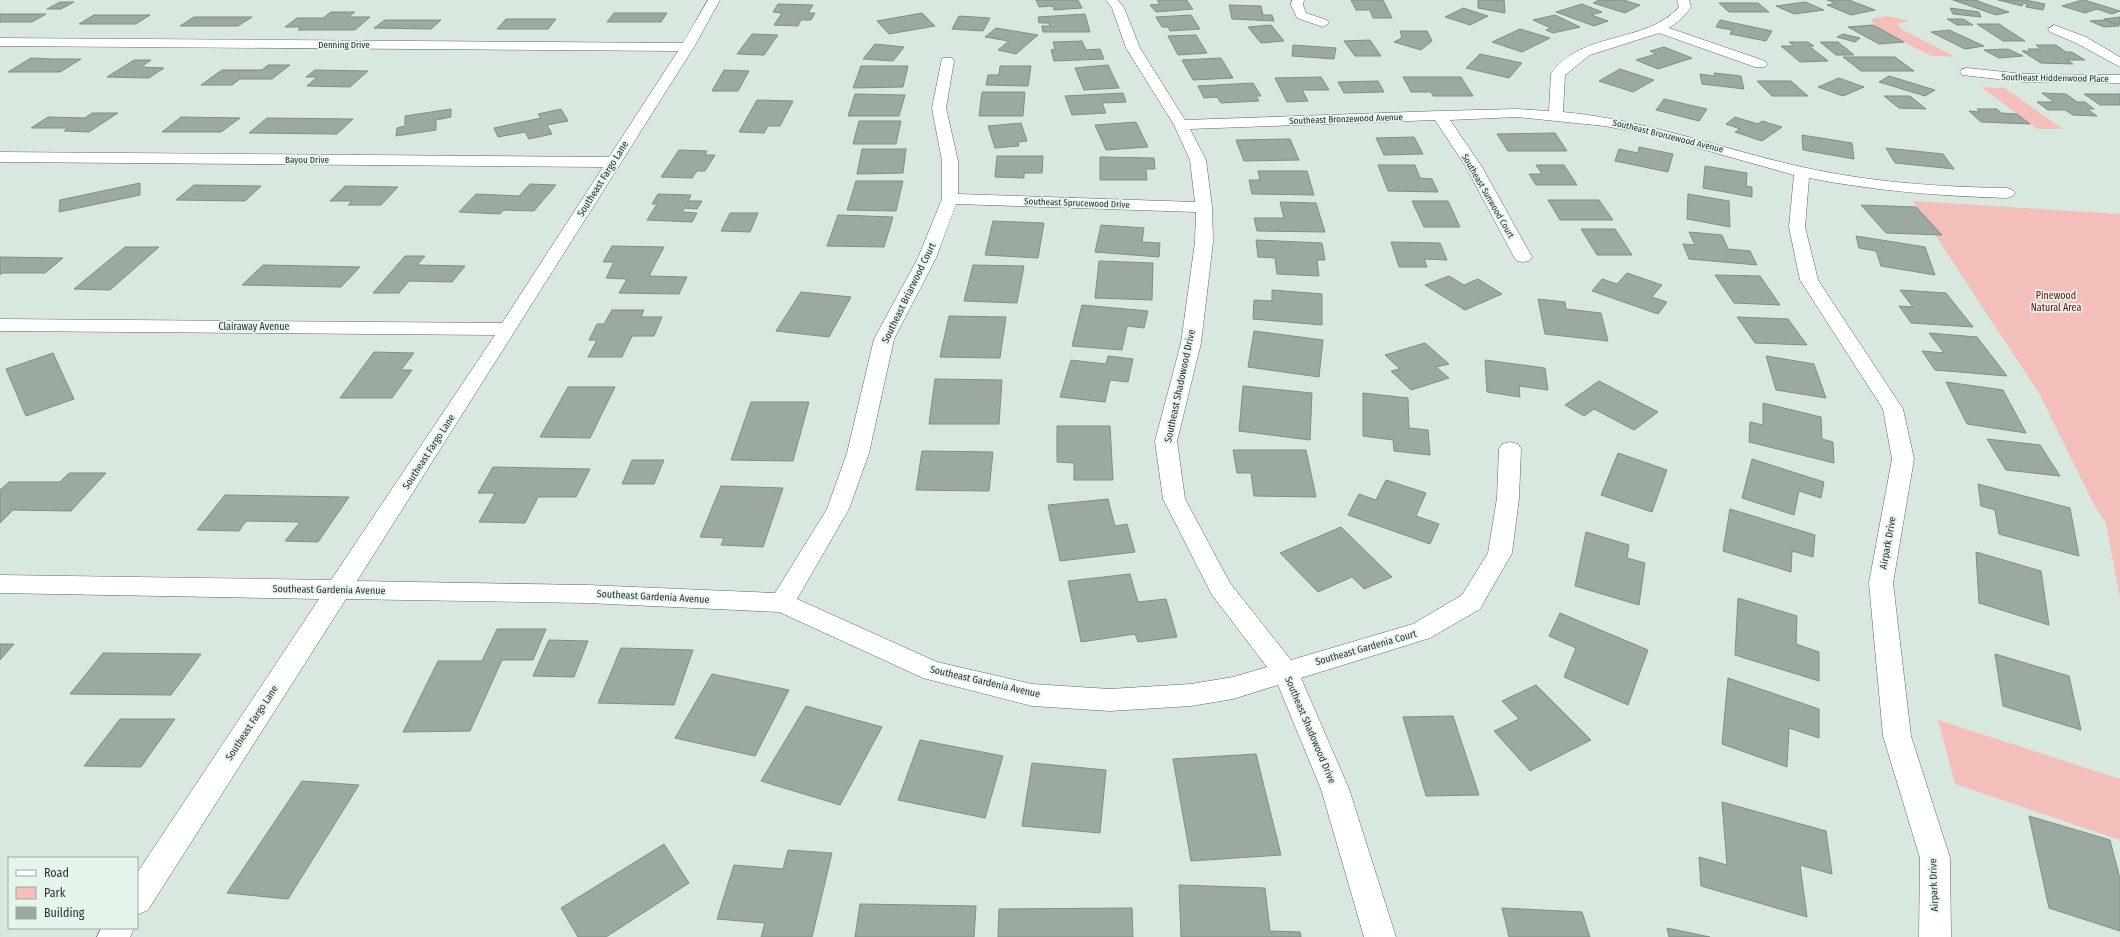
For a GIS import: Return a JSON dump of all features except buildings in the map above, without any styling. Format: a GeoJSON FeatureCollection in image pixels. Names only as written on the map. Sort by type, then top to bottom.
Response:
{"type":"FeatureCollection","features":[{"type":"Feature","properties":{"kind":"street","name":"Southeast Fargo Lane"},"geometry":{"type":"LineString","coordinates":[[138,898],[508,329],[687,47],[714,0]]}},
{"type":"Feature","properties":{"kind":"street","name":"Southeast Shadowood Drive"},"geometry":{"type":"LineString","coordinates":[[1112,0],[1118,8],[1133,48],[1181,125],[1198,160],[1204,207],[1204,242],[1191,343],[1166,441],[1174,498],[1221,588],[1285,671],[1335,789],[1380,937]]}},
{"type":"Feature","properties":{"kind":"street"},"geometry":{"type":"LineString","coordinates":[[1298,0],[1297,5],[1301,15],[1323,23]]}},
{"type":"Feature","properties":{"kind":"street"},"geometry":{"type":"LineString","coordinates":[[1556,115],[1558,74],[1584,52],[1658,28],[1680,14],[1685,7],[1683,0]]}},
{"type":"Feature","properties":{"kind":"street"},"geometry":{"type":"LineString","coordinates":[[1658,28],[1760,64]]}},
{"type":"Feature","properties":{"kind":"street"},"geometry":{"type":"LineString","coordinates":[[2054,29],[2081,40],[2120,63]]}},
{"type":"Feature","properties":{"kind":"street","name":"Denning Drive"},"geometry":{"type":"LineString","coordinates":[[0,42],[687,47]]}},
{"type":"Feature","properties":{"kind":"street","name":"Southeast Briarwood Court"},"geometry":{"type":"LineString","coordinates":[[782,603],[838,509],[858,453],[884,339],[927,258],[950,199],[950,161],[939,108],[947,61]]}},
{"type":"Feature","properties":{"kind":"street","name":"Southeast Hiddenwood Place"},"geometry":{"type":"LineString","coordinates":[[1967,72],[1991,76],[2028,79],[2120,79]]}},
{"type":"Feature","properties":{"kind":"street","name":"Southeast Bronzewood Avenue"},"geometry":{"type":"LineString","coordinates":[[1181,125],[1439,115],[1517,113],[1556,115],[1604,121],[1656,132],[1802,172],[1878,186],[1943,192],[2007,194]]}},
{"type":"Feature","properties":{"kind":"street","name":"Southeast Sunwood Court"},"geometry":{"type":"LineString","coordinates":[[1439,115],[1474,167],[1523,257]]}},
{"type":"Feature","properties":{"kind":"street","name":"Bayou Drive"},"geometry":{"type":"LineString","coordinates":[[0,157],[614,162]]}},
{"type":"Feature","properties":{"kind":"street","name":"Airpark Drive"},"geometry":{"type":"LineString","coordinates":[[1802,172],[1797,227],[1809,280],[1894,409],[1903,459],[1881,583],[1897,736],[1935,858],[1935,937]]}},
{"type":"Feature","properties":{"kind":"street","name":"Southeast Sprucewood Drive"},"geometry":{"type":"LineString","coordinates":[[950,199],[1204,207]]}},
{"type":"Feature","properties":{"kind":"street","name":"Clairaway Avenue"},"geometry":{"type":"LineString","coordinates":[[0,325],[508,329]]}},
{"type":"Feature","properties":{"kind":"street","name":"Southeast Gardenia Court"},"geometry":{"type":"LineString","coordinates":[[1285,671],[1421,631],[1471,602],[1500,553],[1508,498],[1510,449]]}},
{"type":"Feature","properties":{"kind":"street","name":"Southeast Gardenia Avenue"},"geometry":{"type":"LineString","coordinates":[[0,584],[587,594],[782,603],[932,671],[1032,695],[1110,700],[1191,695],[1233,688],[1285,671]]}},
{"type":"Feature","properties":{"kind":"green space"},"geometry":{"type":"Polygon","coordinates":[[[1887,16],[1909,21],[1897,24],[1901,29],[1956,57],[1932,56],[1878,30],[1871,19],[1887,16]]]}},
{"type":"Feature","properties":{"kind":"green space"},"geometry":{"type":"Polygon","coordinates":[[[1981,87],[2005,88],[2063,129],[2037,129],[1981,87]]]}},
{"type":"Feature","properties":{"kind":"green space","name":"Pinewood Natural Area"},"geometry":{"type":"Polygon","coordinates":[[[1913,201],[2120,214],[2120,599],[2106,523],[2094,505],[2040,395],[1913,201]]]}},
{"type":"Feature","properties":{"kind":"green space"},"geometry":{"type":"Polygon","coordinates":[[[1938,720],[2120,779],[2120,840],[1955,784],[1938,720]]]}}]}
